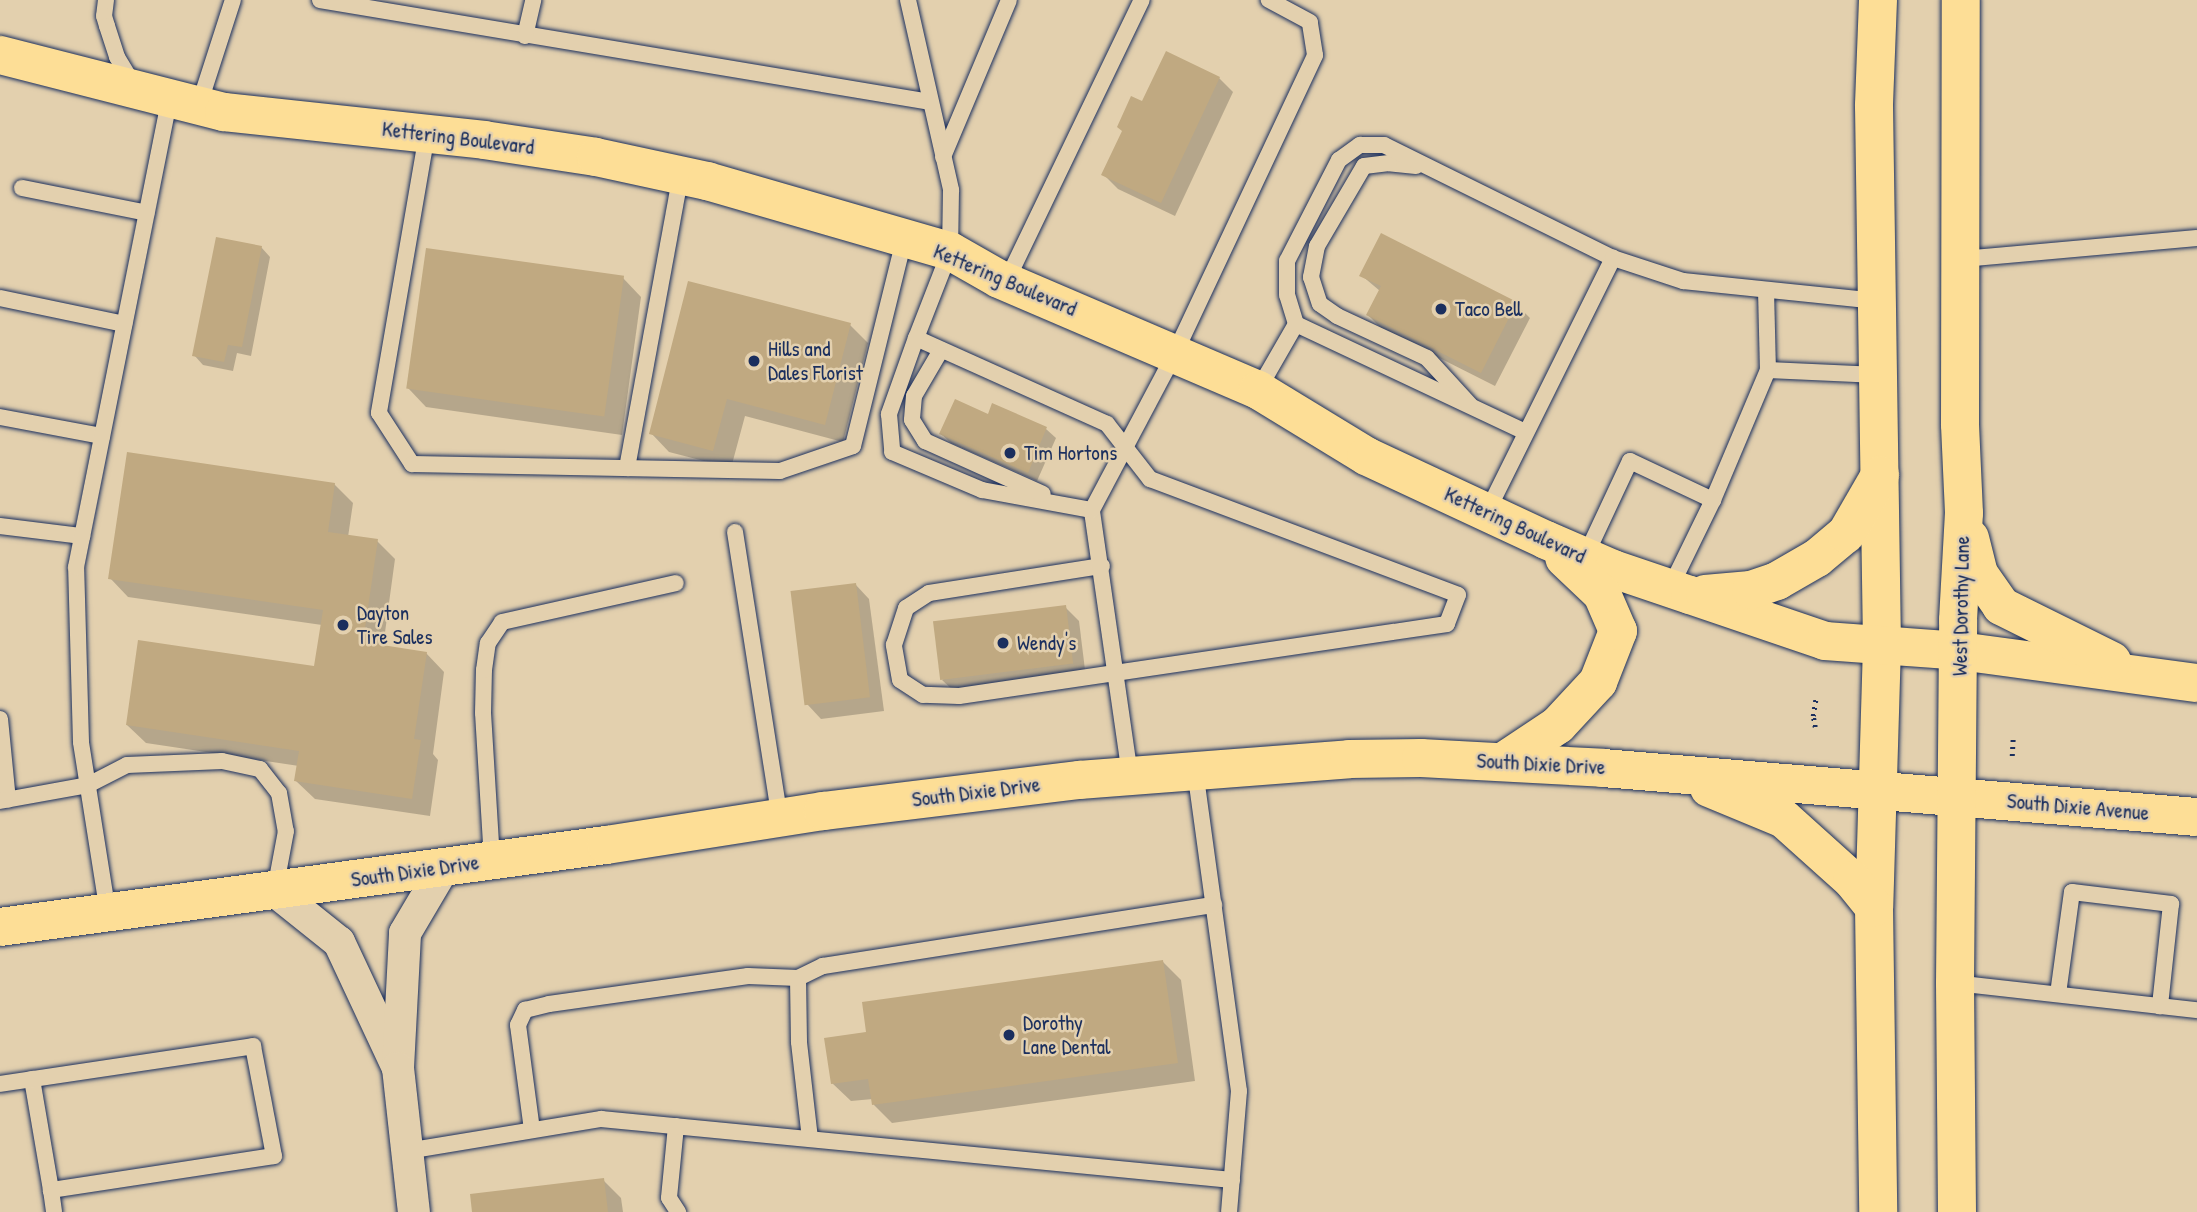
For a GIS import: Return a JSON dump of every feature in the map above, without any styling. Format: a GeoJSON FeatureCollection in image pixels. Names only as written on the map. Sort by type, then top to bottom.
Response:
{"type":"FeatureCollection","features":[{"type":"Feature","properties":{"kind":"main road"},"geometry":{"type":"LineString","coordinates":[[1878,0],[1874,106],[1882,645],[1874,907],[1878,1212]]}},
{"type":"Feature","properties":{"kind":"main road","name":"West Dorothy Lane"},"geometry":{"type":"LineString","coordinates":[[1957,1212],[1955,983],[1960,651],[1958,620],[1964,513],[1960,425],[1961,0]]}},
{"type":"Feature","properties":{"kind":"main road","name":"Kettering Boulevard"},"geometry":{"type":"LineString","coordinates":[[0,55],[224,112],[427,134],[596,157],[681,176],[950,251],[1006,282],[1258,390],[1366,456],[1546,540],[1582,565],[1680,592],[1825,640],[1960,651]]}},
{"type":"Feature","properties":{"kind":"main road"},"geometry":{"type":"LineString","coordinates":[[1680,592],[1751,590],[1777,581],[1817,558],[1846,534],[1880,475]]}},
{"type":"Feature","properties":{"kind":"main road"},"geometry":{"type":"LineString","coordinates":[[1964,513],[1979,574],[2001,606],[2142,676]]}},
{"type":"Feature","properties":{"kind":"main road","name":"Kettering Boulevard"},"geometry":{"type":"LineString","coordinates":[[1504,761],[1558,725],[1598,682],[1618,631],[1602,594],[1582,565]]}},
{"type":"Feature","properties":{"kind":"main road"},"geometry":{"type":"LineString","coordinates":[[1960,651],[2197,683]]}},
{"type":"Feature","properties":{"kind":"main road","name":"South Dixie Drive"},"geometry":{"type":"LineString","coordinates":[[0,928],[492,861],[780,818],[1130,775],[1349,759],[1504,761],[1958,797]]}},
{"type":"Feature","properties":{"kind":"main road"},"geometry":{"type":"LineString","coordinates":[[1675,773],[1784,819],[1852,880],[1874,907]]}},
{"type":"Feature","properties":{"kind":"main road","name":"South Dixie Avenue"},"geometry":{"type":"LineString","coordinates":[[1958,797],[2197,817]]}},
{"type":"Feature","properties":{"kind":"street"},"geometry":{"type":"LineString","coordinates":[[414,1212],[398,1068],[405,933],[444,867]]}},
{"type":"Feature","properties":{"kind":"street"},"geometry":{"type":"LineString","coordinates":[[275,891],[339,942],[398,1068]]}},
{"type":"Feature","properties":{"kind":"lane"},"geometry":{"type":"LineString","coordinates":[[106,0],[104,16],[117,57],[169,98]]}},
{"type":"Feature","properties":{"kind":"lane"},"geometry":{"type":"LineString","coordinates":[[108,913],[81,742],[76,567],[169,98],[233,0]]}},
{"type":"Feature","properties":{"kind":"lane"},"geometry":{"type":"LineString","coordinates":[[320,0],[930,102]]}},
{"type":"Feature","properties":{"kind":"lane"},"geometry":{"type":"LineString","coordinates":[[525,36],[533,0]]}},
{"type":"Feature","properties":{"kind":"lane"},"geometry":{"type":"LineString","coordinates":[[908,0],[951,190],[950,251],[889,414],[892,453],[982,490],[1092,510]]}},
{"type":"Feature","properties":{"kind":"lane"},"geometry":{"type":"LineString","coordinates":[[943,157],[1009,0]]}},
{"type":"Feature","properties":{"kind":"lane"},"geometry":{"type":"LineString","coordinates":[[1006,282],[1142,0]]}},
{"type":"Feature","properties":{"kind":"lane"},"geometry":{"type":"LineString","coordinates":[[1130,775],[1092,510],[1175,353],[1315,55],[1310,22],[1269,0]]}},
{"type":"Feature","properties":{"kind":"lane"},"geometry":{"type":"LineString","coordinates":[[427,134],[379,413],[412,464],[780,471],[853,446],[904,240]]}},
{"type":"Feature","properties":{"kind":"lane"},"geometry":{"type":"LineString","coordinates":[[1258,390],[1296,324],[1287,295],[1287,261],[1339,160],[1360,145],[1384,145],[1613,258],[1683,281],[1877,301]]}},
{"type":"Feature","properties":{"kind":"lane"},"geometry":{"type":"LineString","coordinates":[[1429,168],[1389,163],[1364,166],[1317,246],[1311,277],[1321,304],[1337,316],[1427,358],[1470,405]]}},
{"type":"Feature","properties":{"kind":"lane"},"geometry":{"type":"LineString","coordinates":[[627,468],[681,176]]}},
{"type":"Feature","properties":{"kind":"lane"},"geometry":{"type":"LineString","coordinates":[[22,188],[147,213]]}},
{"type":"Feature","properties":{"kind":"lane"},"geometry":{"type":"LineString","coordinates":[[1962,259],[2197,238]]}},
{"type":"Feature","properties":{"kind":"lane"},"geometry":{"type":"LineString","coordinates":[[1487,512],[1613,258]]}},
{"type":"Feature","properties":{"kind":"lane"},"geometry":{"type":"LineString","coordinates":[[1680,592],[1713,500],[1768,370],[1766,290]]}},
{"type":"Feature","properties":{"kind":"lane"},"geometry":{"type":"LineString","coordinates":[[0,298],[124,324]]}},
{"type":"Feature","properties":{"kind":"lane"},"geometry":{"type":"LineString","coordinates":[[1296,324],[1526,432]]}},
{"type":"Feature","properties":{"kind":"lane"},"geometry":{"type":"LineString","coordinates":[[916,338],[1107,424],[1150,479],[1458,594],[1447,624],[959,696],[923,695],[901,680],[894,645],[906,608],[929,593],[1102,566]]}},
{"type":"Feature","properties":{"kind":"lane"},"geometry":{"type":"LineString","coordinates":[[941,350],[914,396],[912,420],[925,441],[1069,506]]}},
{"type":"Feature","properties":{"kind":"lane"},"geometry":{"type":"LineString","coordinates":[[1768,370],[1878,375]]}},
{"type":"Feature","properties":{"kind":"lane"},"geometry":{"type":"LineString","coordinates":[[0,417],[102,436]]}},
{"type":"Feature","properties":{"kind":"lane"},"geometry":{"type":"LineString","coordinates":[[1582,565],[1630,460],[1713,500]]}},
{"type":"Feature","properties":{"kind":"lane"},"geometry":{"type":"LineString","coordinates":[[0,526],[82,536]]}},
{"type":"Feature","properties":{"kind":"lane"},"geometry":{"type":"LineString","coordinates":[[735,532],[780,818]]}},
{"type":"Feature","properties":{"kind":"lane"},"geometry":{"type":"LineString","coordinates":[[492,861],[483,713],[488,643],[502,622],[676,583]]}},
{"type":"Feature","properties":{"kind":"lane"},"geometry":{"type":"LineString","coordinates":[[0,719],[4,801],[88,785],[127,765],[222,761],[260,768],[279,793],[286,831],[275,891]]}},
{"type":"Feature","properties":{"kind":"lane"},"geometry":{"type":"LineString","coordinates":[[1195,770],[1239,1091],[1229,1212]]}},
{"type":"Feature","properties":{"kind":"lane"},"geometry":{"type":"LineString","coordinates":[[2058,994],[2072,892],[2084,893],[2171,904],[2160,1006]]}},
{"type":"Feature","properties":{"kind":"lane"},"geometry":{"type":"LineString","coordinates":[[532,1130],[518,1025],[525,1010],[549,1004],[748,976],[798,978],[823,966],[1214,905]]}},
{"type":"Feature","properties":{"kind":"lane"},"geometry":{"type":"LineString","coordinates":[[798,978],[799,1042],[810,1139]]}},
{"type":"Feature","properties":{"kind":"lane"},"geometry":{"type":"LineString","coordinates":[[1955,983],[2197,1010]]}},
{"type":"Feature","properties":{"kind":"lane"},"geometry":{"type":"LineString","coordinates":[[0,1084],[253,1046],[274,1156],[51,1190]]}},
{"type":"Feature","properties":{"kind":"lane"},"geometry":{"type":"LineString","coordinates":[[32,1079],[54,1212]]}},
{"type":"Feature","properties":{"kind":"lane"},"geometry":{"type":"LineString","coordinates":[[407,1151],[601,1119],[1232,1180]]}},
{"type":"Feature","properties":{"kind":"lane"},"geometry":{"type":"LineString","coordinates":[[676,1126],[669,1198],[678,1212]]}},
{"type":"Feature","properties":{"kind":"path"},"geometry":{"type":"LineString","coordinates":[[1815,727],[1813,716],[1816,697]]}},
{"type":"Feature","properties":{"kind":"path"},"geometry":{"type":"LineString","coordinates":[[2012,756],[2013,737]]}},
{"type":"Feature","properties":{"kind":"building"},"geometry":{"type":"Polygon","coordinates":[[[1166,51],[1220,77],[1161,203],[1101,175],[1122,131],[1117,127],[1131,96],[1142,101],[1166,51]]]}},
{"type":"Feature","properties":{"kind":"building","name":"Taco Bell"},"geometry":{"type":"Polygon","coordinates":[[[1381,233],[1517,302],[1481,373],[1366,315],[1381,286],[1359,276],[1381,233]]]}},
{"type":"Feature","properties":{"kind":"building"},"geometry":{"type":"Polygon","coordinates":[[[216,237],[262,246],[242,347],[228,345],[224,362],[192,356],[216,237]]]}},
{"type":"Feature","properties":{"kind":"building"},"geometry":{"type":"Polygon","coordinates":[[[426,248],[624,276],[604,416],[406,389],[426,248]]]}},
{"type":"Feature","properties":{"kind":"building","name":"Hills and Dales Florist"},"geometry":{"type":"Polygon","coordinates":[[[688,281],[851,323],[825,425],[727,399],[713,451],[649,434],[688,281]]]}},
{"type":"Feature","properties":{"kind":"building","name":"Tim Hortons"},"geometry":{"type":"Polygon","coordinates":[[[955,399],[988,414],[992,403],[1047,427],[1028,473],[939,434],[955,399]]]}},
{"type":"Feature","properties":{"kind":"building","name":"Dayton Tire Sales"},"geometry":{"type":"Polygon","coordinates":[[[127,452],[335,483],[328,532],[378,539],[363,642],[427,652],[414,739],[421,740],[412,799],[294,781],[299,751],[126,725],[138,640],[314,666],[323,610],[108,579],[127,452]]]}},
{"type":"Feature","properties":{"kind":"building"},"geometry":{"type":"Polygon","coordinates":[[[856,583],[870,697],[805,705],[790,591],[856,583]]]}},
{"type":"Feature","properties":{"kind":"building","name":"Wendy's"},"geometry":{"type":"Polygon","coordinates":[[[1066,605],[1073,664],[940,680],[933,621],[1066,605]]]}},
{"type":"Feature","properties":{"kind":"building","name":"Dorothy Lane Dental"},"geometry":{"type":"Polygon","coordinates":[[[1163,960],[1178,1063],[872,1105],[868,1079],[831,1084],[824,1038],[866,1032],[862,1002],[1163,960]]]}},
{"type":"Feature","properties":{"kind":"building"},"geometry":{"type":"Polygon","coordinates":[[[604,1178],[608,1212],[472,1212],[470,1194],[604,1178]]]}},
{"type":"Feature","properties":{"kind":"place","name":"Taco Bell"},"geometry":{"type":"Point","coordinates":[1441,309]}},
{"type":"Feature","properties":{"kind":"place","name":"Hills and Dales Florist"},"geometry":{"type":"Point","coordinates":[754,361]}},
{"type":"Feature","properties":{"kind":"place","name":"Tim Hortons"},"geometry":{"type":"Point","coordinates":[1010,453]}},
{"type":"Feature","properties":{"kind":"place","name":"Dayton Tire Sales"},"geometry":{"type":"Point","coordinates":[343,625]}},
{"type":"Feature","properties":{"kind":"place","name":"Wendy's"},"geometry":{"type":"Point","coordinates":[1003,643]}},
{"type":"Feature","properties":{"kind":"place","name":"Dorothy Lane Dental"},"geometry":{"type":"Point","coordinates":[1009,1035]}}]}
